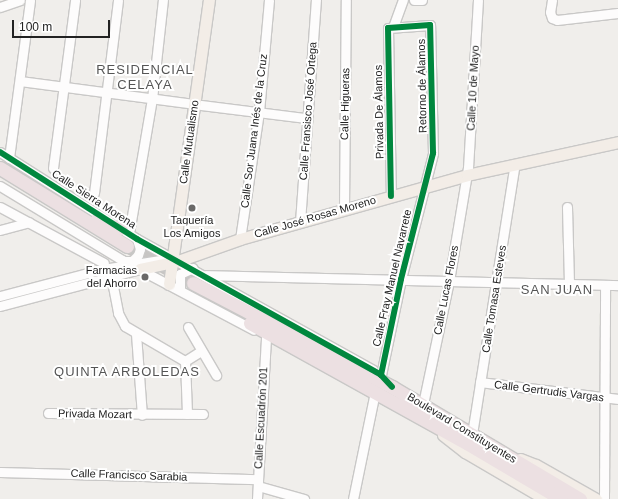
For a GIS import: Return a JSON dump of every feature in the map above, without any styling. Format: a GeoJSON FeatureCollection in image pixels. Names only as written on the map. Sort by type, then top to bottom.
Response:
{"type":"FeatureCollection","features":[{"type":"Feature","properties":{"kind":"highway"},"geometry":{"type":"LineString","coordinates":[[5,159],[108,225],[129,249]]}},
{"type":"Feature","properties":{"kind":"highway"},"geometry":{"type":"LineString","coordinates":[[0,168],[129,249]]}},
{"type":"Feature","properties":{"kind":"highway"},"geometry":{"type":"LineString","coordinates":[[0,178],[129,249]]}},
{"type":"Feature","properties":{"kind":"highway","name":"Boulevard Constituyentes"},"geometry":{"type":"LineString","coordinates":[[183,286],[390,393],[423,404],[580,499]]}},
{"type":"Feature","properties":{"kind":"highway","name":"Boulevard Constituyentes"},"geometry":{"type":"LineString","coordinates":[[390,393],[420,418],[561,499]]}},
{"type":"Feature","properties":{"kind":"main road","name":"Calle Mutualismo"},"geometry":{"type":"LineString","coordinates":[[198,104],[209,0]]}},
{"type":"Feature","properties":{"kind":"main road","name":"Calle Mutualismo"},"geometry":{"type":"LineString","coordinates":[[183,286],[174,261],[215,0]]}},
{"type":"Feature","properties":{"kind":"main road","name":"Calle José Rosas Moreno"},"geometry":{"type":"LineString","coordinates":[[129,249],[174,261],[240,239],[344,208],[467,175],[618,142]]}},
{"type":"Feature","properties":{"kind":"main road"},"geometry":{"type":"LineString","coordinates":[[420,418],[466,452],[546,499]]}},
{"type":"Feature","properties":{"kind":"main road"},"geometry":{"type":"LineString","coordinates":[[502,453],[536,465],[596,499]]}},
{"type":"Feature","properties":{"kind":"street"},"geometry":{"type":"LineString","coordinates":[[0,7],[20,0]]}},
{"type":"Feature","properties":{"kind":"street"},"geometry":{"type":"LineString","coordinates":[[5,159],[20,81],[30,0]]}},
{"type":"Feature","properties":{"kind":"street"},"geometry":{"type":"LineString","coordinates":[[53,168],[66,88],[75,0]]}},
{"type":"Feature","properties":{"kind":"street"},"geometry":{"type":"LineString","coordinates":[[94,193],[108,94],[118,0]]}},
{"type":"Feature","properties":{"kind":"street"},"geometry":{"type":"LineString","coordinates":[[0,306],[111,276],[129,249],[152,99],[163,0]]}},
{"type":"Feature","properties":{"kind":"street","name":"Calle Sor Juana Inés de la Cruz"},"geometry":{"type":"LineString","coordinates":[[240,239],[259,112],[269,0]]}},
{"type":"Feature","properties":{"kind":"street","name":"Calle Fransisco José Ortega"},"geometry":{"type":"LineString","coordinates":[[300,222],[306,118],[316,0]]}},
{"type":"Feature","properties":{"kind":"street","name":"Calle Higueras"},"geometry":{"type":"LineString","coordinates":[[344,208],[346,0]]}},
{"type":"Feature","properties":{"kind":"street"},"geometry":{"type":"LineString","coordinates":[[391,28],[403,0]]}},
{"type":"Feature","properties":{"kind":"street"},"geometry":{"type":"LineString","coordinates":[[414,0],[422,0]]}},
{"type":"Feature","properties":{"kind":"street","name":"Calle 10 de Mayo"},"geometry":{"type":"LineString","coordinates":[[467,175],[478,0]]}},
{"type":"Feature","properties":{"kind":"street"},"geometry":{"type":"LineString","coordinates":[[552,0],[552,18],[556,20],[618,13]]}},
{"type":"Feature","properties":{"kind":"street","name":"Retorno de Álamos"},"geometry":{"type":"LineString","coordinates":[[391,28],[430,25],[433,153],[424,187]]}},
{"type":"Feature","properties":{"kind":"street","name":"Privada De Álamos"},"geometry":{"type":"LineString","coordinates":[[390,196],[391,28]]}},
{"type":"Feature","properties":{"kind":"street"},"geometry":{"type":"LineString","coordinates":[[20,81],[108,94],[306,118]]}},
{"type":"Feature","properties":{"kind":"street"},"geometry":{"type":"LineString","coordinates":[[0,152],[5,159]]}},
{"type":"Feature","properties":{"kind":"street","name":"Calle Tomasa Esteves"},"geometry":{"type":"LineString","coordinates":[[472,434],[515,164]]}},
{"type":"Feature","properties":{"kind":"street","name":"Calle Lucas Flores"},"geometry":{"type":"LineString","coordinates":[[423,404],[449,281],[467,175]]}},
{"type":"Feature","properties":{"kind":"street"},"geometry":{"type":"LineString","coordinates":[[0,186],[94,244],[129,249],[183,286],[266,336],[374,397],[390,393],[381,375],[220,280]]}},
{"type":"Feature","properties":{"kind":"street","name":"Calle Fray Manuel Navarrete"},"geometry":{"type":"LineString","coordinates":[[381,375],[401,279],[424,187]]}},
{"type":"Feature","properties":{"kind":"street"},"geometry":{"type":"LineString","coordinates":[[0,207],[29,222],[103,266]]}},
{"type":"Feature","properties":{"kind":"street"},"geometry":{"type":"LineString","coordinates":[[567,207],[569,283]]}},
{"type":"Feature","properties":{"kind":"street"},"geometry":{"type":"LineString","coordinates":[[0,230],[29,222]]}},
{"type":"Feature","properties":{"kind":"street"},"geometry":{"type":"LineString","coordinates":[[94,244],[103,266]]}},
{"type":"Feature","properties":{"kind":"street"},"geometry":{"type":"LineString","coordinates":[[0,296],[103,266],[129,249]]}},
{"type":"Feature","properties":{"kind":"street","name":"Calle Sierra Morena"},"geometry":{"type":"LineString","coordinates":[[129,249],[174,261],[220,280]]}},
{"type":"Feature","properties":{"kind":"street"},"geometry":{"type":"LineString","coordinates":[[183,286],[180,274],[193,268]]}},
{"type":"Feature","properties":{"kind":"street"},"geometry":{"type":"LineString","coordinates":[[111,276],[118,313],[125,326],[136,334],[185,361]]}},
{"type":"Feature","properties":{"kind":"street"},"geometry":{"type":"LineString","coordinates":[[220,280],[401,279],[496,283],[618,285]]}},
{"type":"Feature","properties":{"kind":"street"},"geometry":{"type":"LineString","coordinates":[[604,499],[606,285]]}},
{"type":"Feature","properties":{"kind":"street"},"geometry":{"type":"LineString","coordinates":[[188,327],[216,374]]}},
{"type":"Feature","properties":{"kind":"street"},"geometry":{"type":"LineString","coordinates":[[136,334],[142,415]]}},
{"type":"Feature","properties":{"kind":"street","name":"Calle Escuadrón 201"},"geometry":{"type":"LineString","coordinates":[[256,499],[266,336]]}},
{"type":"Feature","properties":{"kind":"street"},"geometry":{"type":"LineString","coordinates":[[185,361],[201,351]]}},
{"type":"Feature","properties":{"kind":"street"},"geometry":{"type":"LineString","coordinates":[[185,361],[187,414]]}},
{"type":"Feature","properties":{"kind":"street","name":"Calle Gertrudis Vargas"},"geometry":{"type":"LineString","coordinates":[[480,382],[618,399]]}},
{"type":"Feature","properties":{"kind":"street"},"geometry":{"type":"LineString","coordinates":[[353,499],[374,397]]}},
{"type":"Feature","properties":{"kind":"street","name":"Privada Mozart"},"geometry":{"type":"LineString","coordinates":[[48,413],[142,415],[203,414]]}},
{"type":"Feature","properties":{"kind":"street","name":"Calle Francisco Sarabia"},"geometry":{"type":"LineString","coordinates":[[0,472],[258,482],[304,499]]}},
{"type":"Feature","properties":{"kind":"tunnel"},"geometry":{"type":"LineString","coordinates":[[127,246],[193,283]]}},
{"type":"Feature","properties":{"kind":"cycle path"},"geometry":{"type":"LineString","coordinates":[[381,375],[401,279],[433,153],[430,25],[388,28],[391,196]]}},
{"type":"Feature","properties":{"kind":"cycle path"},"geometry":{"type":"LineString","coordinates":[[0,152],[137,239],[381,375],[392,387]]}},
{"type":"Feature","properties":{"kind":"place","name":"Taquería Los Amigos"},"geometry":{"type":"Point","coordinates":[192,208]}},
{"type":"Feature","properties":{"kind":"place","name":"Farmacias del Ahorro"},"geometry":{"type":"Point","coordinates":[145,277]}},
{"type":"Feature","properties":{"kind":"district","name":"RESIDENCIAL CELAYA"},"geometry":{"type":"Point","coordinates":[145,78]}},
{"type":"Feature","properties":{"kind":"district","name":"SAN JUAN"},"geometry":{"type":"Point","coordinates":[557,290]}},
{"type":"Feature","properties":{"kind":"district","name":"QUINTA ARBOLEDAS"},"geometry":{"type":"Point","coordinates":[127,372]}}]}
